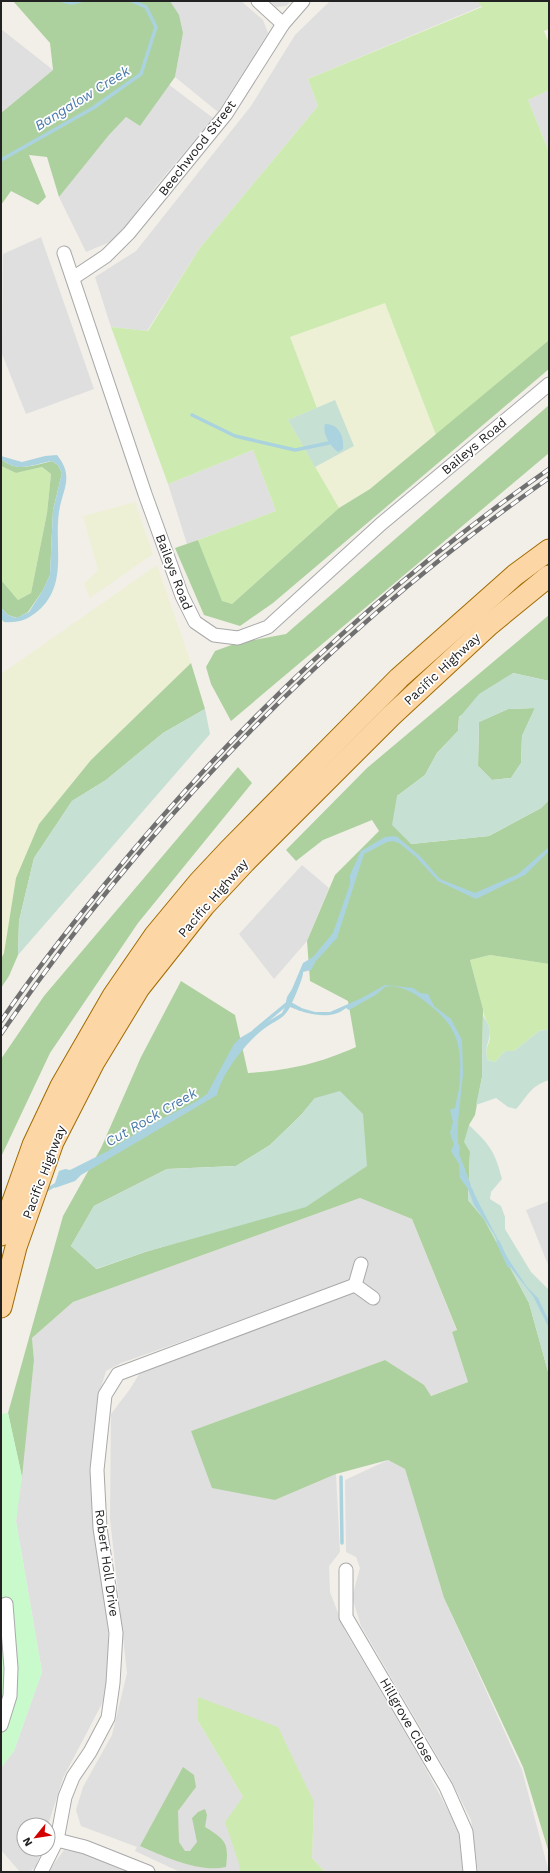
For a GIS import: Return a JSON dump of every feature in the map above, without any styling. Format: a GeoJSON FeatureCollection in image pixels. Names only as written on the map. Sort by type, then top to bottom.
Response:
{"type":"FeatureCollection","features":[{"type":"Feature","properties":{"kind":"main road","name":"Pacific Highway"},"geometry":{"type":"LineString","coordinates":[[1,1307],[9,1241],[68,1072],[113,996],[154,935],[199,882],[399,678],[515,575],[549,550]]}},
{"type":"Feature","properties":{"kind":"main road","name":"Pacific Highway"},"geometry":{"type":"LineString","coordinates":[[43,1144],[139,988],[204,906],[245,862],[391,716],[489,625],[549,576]]}},
{"type":"Feature","properties":{"kind":"street"},"geometry":{"type":"LineString","coordinates":[[258,1],[284,24]]}},
{"type":"Feature","properties":{"kind":"street","name":"Beechwood Street"},"geometry":{"type":"LineString","coordinates":[[73,278],[106,256],[130,233],[226,114],[284,24],[303,1]]}},
{"type":"Feature","properties":{"kind":"street","name":"Baileys Road"},"geometry":{"type":"LineString","coordinates":[[64,253],[145,494],[182,596],[195,622],[214,635],[238,638],[268,627],[381,524],[549,384]]}},
{"type":"Feature","properties":{"kind":"street"},"geometry":{"type":"LineString","coordinates":[[361,1264],[355,1285],[373,1298]]}},
{"type":"Feature","properties":{"kind":"street","name":"Robert Holl Drive"},"geometry":{"type":"LineString","coordinates":[[41,1872],[57,1840],[65,1797],[73,1777],[90,1752],[108,1718],[113,1683],[116,1633],[100,1528],[98,1470],[105,1395],[118,1374],[355,1285]]}},
{"type":"Feature","properties":{"kind":"street","name":"Hillgrove Close"},"geometry":{"type":"LineString","coordinates":[[346,1570],[346,1617],[446,1787],[466,1832],[470,1872]]}},
{"type":"Feature","properties":{"kind":"street"},"geometry":{"type":"LineString","coordinates":[[1,1725],[10,1696],[11,1668],[6,1604]]}},
{"type":"Feature","properties":{"kind":"street"},"geometry":{"type":"LineString","coordinates":[[57,1840],[84,1847],[148,1872]]}},
{"type":"Feature","properties":{"kind":"shaded area"},"geometry":{"type":"Polygon","coordinates":[[[170,1],[241,1],[263,20],[268,33],[218,112],[175,77],[183,33],[170,1]]]}},
{"type":"Feature","properties":{"kind":"shaded area"},"geometry":{"type":"Polygon","coordinates":[[[270,1],[291,1],[286,6],[276,7],[270,1]]]}},
{"type":"Feature","properties":{"kind":"shaded area"},"geometry":{"type":"Polygon","coordinates":[[[330,1],[477,1],[482,6],[308,79],[318,106],[199,249],[147,331],[111,327],[95,277],[136,251],[251,106],[295,35],[330,1]]]}},
{"type":"Feature","properties":{"kind":"shaded area"},"geometry":{"type":"Polygon","coordinates":[[[1,29],[53,70],[1,113],[1,29]]]}},
{"type":"Feature","properties":{"kind":"shaded area"},"geometry":{"type":"Polygon","coordinates":[[[168,84],[213,118],[156,186],[115,240],[86,252],[59,197],[109,135],[126,117],[140,126],[168,84]]]}},
{"type":"Feature","properties":{"kind":"shaded area"},"geometry":{"type":"Polygon","coordinates":[[[549,90],[549,152],[528,100],[549,90]]]}},
{"type":"Feature","properties":{"kind":"shaded area"},"geometry":{"type":"Polygon","coordinates":[[[41,237],[94,389],[26,414],[2,354],[3,254],[41,237]]]}},
{"type":"Feature","properties":{"kind":"shaded area"},"geometry":{"type":"Polygon","coordinates":[[[253,450],[276,511],[187,544],[168,484],[253,450]]]}},
{"type":"Feature","properties":{"kind":"shaded area"},"geometry":{"type":"Polygon","coordinates":[[[302,865],[329,888],[307,941],[274,979],[239,934],[302,865]]]}},
{"type":"Feature","properties":{"kind":"shaded area"},"geometry":{"type":"Polygon","coordinates":[[[360,1198],[412,1219],[457,1331],[452,1332],[468,1382],[430,1396],[385,1360],[191,1431],[275,1500],[336,1474],[340,1552],[329,1566],[330,1592],[345,1631],[421,1760],[458,1829],[463,1872],[325,1872],[312,1858],[314,1802],[199,1697],[197,1719],[243,1797],[240,1872],[180,1872],[135,1851],[137,1847],[81,1826],[76,1810],[83,1787],[112,1735],[127,1673],[110,1519],[111,1414],[130,1389],[141,1371],[353,1281],[121,1363],[106,1371],[99,1394],[95,1523],[108,1631],[109,1664],[106,1696],[63,1778],[51,1817],[16,1817],[16,1857],[39,1857],[36,1866],[30,1872],[20,1872],[1,1850],[1,1768],[14,1751],[42,1672],[16,1521],[34,1360],[32,1338],[73,1302],[360,1198]]]}},
{"type":"Feature","properties":{"kind":"shaded area"},"geometry":{"type":"Polygon","coordinates":[[[549,1201],[549,1267],[526,1210],[549,1201]]]}},
{"type":"Feature","properties":{"kind":"shaded area"},"geometry":{"type":"Polygon","coordinates":[[[388,1460],[405,1469],[444,1598],[522,1770],[549,1872],[478,1872],[471,1820],[449,1776],[361,1626],[352,1597],[360,1568],[356,1557],[346,1552],[345,1480],[388,1460]]]}},
{"type":"Feature","properties":{"kind":"shaded area"},"geometry":{"type":"Polygon","coordinates":[[[64,1850],[84,1853],[131,1872],[48,1872],[64,1850]]]}},
{"type":"Feature","properties":{"kind":"green space"},"geometry":{"type":"Polygon","coordinates":[[[13,1],[170,1],[179,15],[183,33],[175,77],[140,126],[126,117],[109,135],[59,197],[47,157],[29,155],[46,197],[38,205],[11,191],[1,205],[1,113],[53,70],[50,43],[13,1]]]}},
{"type":"Feature","properties":{"kind":"green space"},"geometry":{"type":"Polygon","coordinates":[[[477,1],[549,1],[549,29],[544,31],[549,43],[549,90],[528,100],[549,152],[549,340],[436,435],[385,303],[290,337],[317,408],[288,420],[339,508],[232,604],[222,602],[198,540],[276,511],[253,450],[168,484],[111,327],[148,331],[199,249],[318,106],[308,79],[482,7],[477,1]]]}},
{"type":"Feature","properties":{"kind":"green space"},"geometry":{"type":"Polygon","coordinates":[[[385,302],[436,435],[370,489],[339,508],[315,467],[354,446],[335,401],[317,408],[290,337],[385,302]]]}},
{"type":"Feature","properties":{"kind":"green space"},"geometry":{"type":"Polygon","coordinates":[[[549,340],[549,369],[273,603],[240,626],[204,615],[175,548],[198,540],[222,601],[232,604],[339,508],[370,489],[549,340]]]}},
{"type":"Feature","properties":{"kind":"green space"},"geometry":{"type":"Polygon","coordinates":[[[335,400],[354,446],[315,467],[288,420],[335,400]]]}},
{"type":"Feature","properties":{"kind":"green space"},"geometry":{"type":"Polygon","coordinates":[[[549,405],[549,453],[231,721],[211,684],[206,667],[215,651],[237,643],[286,634],[549,405]]]}},
{"type":"Feature","properties":{"kind":"green space"},"geometry":{"type":"Polygon","coordinates":[[[1,459],[13,466],[19,467],[32,466],[52,461],[58,465],[62,473],[53,510],[50,575],[43,590],[28,612],[17,618],[8,615],[1,608],[1,580],[18,600],[31,593],[47,513],[51,474],[42,467],[16,473],[1,466],[1,459]]]}},
{"type":"Feature","properties":{"kind":"green space"},"geometry":{"type":"Polygon","coordinates":[[[1,466],[16,473],[42,467],[51,474],[47,513],[31,593],[18,600],[1,580],[1,466]]]}},
{"type":"Feature","properties":{"kind":"green space"},"geometry":{"type":"Polygon","coordinates":[[[135,502],[153,554],[90,598],[84,584],[98,570],[83,516],[135,502]]]}},
{"type":"Feature","properties":{"kind":"green space"},"geometry":{"type":"Polygon","coordinates":[[[157,565],[191,663],[91,760],[39,824],[4,953],[1,959],[1,674],[157,565]]]}},
{"type":"Feature","properties":{"kind":"green space"},"geometry":{"type":"Polygon","coordinates":[[[549,615],[549,681],[513,673],[459,717],[458,731],[437,753],[425,775],[397,796],[411,844],[489,836],[541,808],[549,800],[549,964],[490,955],[470,960],[483,1009],[482,1077],[475,1115],[469,1125],[470,1152],[468,1200],[484,1219],[529,1303],[549,1375],[549,1853],[523,1767],[444,1598],[405,1469],[388,1460],[336,1474],[275,1500],[212,1488],[191,1431],[385,1360],[424,1385],[431,1396],[468,1382],[452,1332],[457,1330],[412,1219],[360,1198],[73,1302],[32,1338],[34,1360],[22,1477],[8,1413],[63,1216],[101,1148],[141,1057],[181,981],[235,1015],[248,1073],[304,1065],[329,1058],[356,1047],[348,1001],[310,981],[307,941],[335,875],[379,831],[372,820],[323,840],[296,861],[286,850],[367,768],[549,615]],[[315,1098],[301,1115],[270,1145],[236,1166],[167,1169],[94,1206],[71,1246],[97,1269],[145,1252],[224,1229],[366,1166],[365,1154],[315,1098]]]}},
{"type":"Feature","properties":{"kind":"green space"},"geometry":{"type":"Polygon","coordinates":[[[191,663],[205,709],[163,733],[106,780],[72,801],[34,858],[19,921],[18,955],[9,976],[1,988],[1,959],[4,953],[16,878],[39,824],[91,760],[191,663]]]}},
{"type":"Feature","properties":{"kind":"green space"},"geometry":{"type":"Polygon","coordinates":[[[513,673],[549,681],[549,800],[541,808],[489,836],[411,844],[392,825],[397,796],[425,775],[437,753],[458,731],[459,718],[479,694],[513,673]],[[535,708],[508,709],[479,722],[478,766],[492,780],[511,778],[521,763],[522,736],[535,708]]]}},
{"type":"Feature","properties":{"kind":"green space"},"geometry":{"type":"Polygon","coordinates":[[[535,708],[522,736],[521,763],[511,778],[492,780],[478,766],[479,722],[508,709],[535,708]]]}},
{"type":"Feature","properties":{"kind":"green space"},"geometry":{"type":"Polygon","coordinates":[[[205,709],[210,734],[18,955],[19,921],[34,858],[72,801],[106,780],[163,733],[205,709]]]}},
{"type":"Feature","properties":{"kind":"green space"},"geometry":{"type":"Polygon","coordinates":[[[238,767],[252,783],[138,923],[50,1053],[1,1157],[1,1059],[44,996],[238,767]]]}},
{"type":"Feature","properties":{"kind":"green space"},"geometry":{"type":"Polygon","coordinates":[[[490,955],[549,964],[549,1029],[539,1031],[514,1051],[505,1051],[495,1062],[488,1060],[486,1052],[490,1037],[490,1029],[484,1015],[470,960],[490,955]]]}},
{"type":"Feature","properties":{"kind":"green space"},"geometry":{"type":"Polygon","coordinates":[[[483,1016],[490,1029],[486,1054],[488,1060],[495,1062],[505,1051],[514,1051],[539,1031],[549,1029],[549,1080],[533,1089],[516,1109],[508,1107],[496,1098],[476,1105],[482,1077],[483,1016]]]}},
{"type":"Feature","properties":{"kind":"green space"},"geometry":{"type":"Polygon","coordinates":[[[340,1091],[363,1114],[367,1166],[306,1207],[145,1252],[96,1269],[71,1246],[94,1206],[167,1169],[236,1166],[270,1145],[301,1115],[315,1098],[340,1091]]]}},
{"type":"Feature","properties":{"kind":"green space"},"geometry":{"type":"Polygon","coordinates":[[[469,1125],[486,1143],[497,1161],[502,1179],[491,1192],[490,1199],[501,1206],[505,1217],[505,1229],[531,1272],[549,1290],[549,1375],[529,1303],[484,1219],[468,1200],[470,1152],[464,1142],[469,1125]]]}},
{"type":"Feature","properties":{"kind":"green space"},"geometry":{"type":"Polygon","coordinates":[[[8,1413],[22,1477],[16,1521],[42,1672],[14,1751],[1,1768],[1,1414],[8,1413]]]}},
{"type":"Feature","properties":{"kind":"green space"},"geometry":{"type":"Polygon","coordinates":[[[198,1697],[278,1727],[314,1802],[312,1858],[325,1872],[240,1872],[239,1864],[225,1822],[243,1797],[197,1719],[198,1697]]]}},
{"type":"Feature","properties":{"kind":"green space"},"geometry":{"type":"Polygon","coordinates":[[[183,1767],[194,1775],[196,1787],[178,1811],[179,1842],[185,1851],[190,1851],[197,1842],[192,1818],[198,1812],[205,1809],[207,1815],[205,1827],[218,1835],[226,1847],[226,1867],[205,1868],[194,1866],[171,1859],[140,1846],[183,1767]]]}},
{"type":"Feature","properties":{"kind":"water"},"geometry":{"type":"Polygon","coordinates":[[[325,424],[334,426],[340,432],[343,440],[343,449],[338,452],[327,440],[324,428],[325,424]]]}},
{"type":"Feature","properties":{"kind":"water"},"geometry":{"type":"Polygon","coordinates":[[[57,455],[65,470],[66,484],[59,512],[58,564],[54,588],[48,600],[31,616],[14,622],[4,622],[1,619],[1,608],[8,615],[16,618],[29,612],[43,590],[50,575],[53,510],[62,473],[58,465],[52,461],[32,466],[20,467],[8,464],[1,459],[1,456],[22,462],[45,456],[57,455]]]}},
{"type":"Feature","properties":{"kind":"water"},"geometry":{"type":"Polygon","coordinates":[[[396,836],[420,856],[440,879],[475,893],[518,874],[549,847],[549,851],[525,875],[476,899],[438,881],[416,857],[399,843],[393,841],[387,842],[364,854],[337,938],[316,961],[311,970],[303,972],[291,1005],[315,1012],[330,1012],[362,998],[385,985],[413,988],[420,993],[428,994],[434,1006],[451,1019],[462,1040],[463,1074],[458,1122],[454,1129],[454,1135],[460,1147],[459,1154],[465,1169],[462,1172],[474,1193],[476,1203],[482,1209],[507,1257],[527,1287],[538,1298],[549,1321],[549,1328],[533,1296],[507,1263],[494,1234],[474,1205],[468,1189],[460,1178],[459,1164],[451,1151],[454,1144],[450,1133],[453,1122],[450,1110],[455,1108],[460,1074],[459,1048],[456,1038],[444,1018],[422,999],[405,989],[390,986],[385,987],[377,994],[349,1010],[346,1008],[333,1014],[311,1014],[290,1007],[282,1017],[265,1028],[243,1049],[224,1077],[217,1095],[81,1175],[75,1181],[55,1188],[54,1186],[59,1171],[65,1169],[70,1170],[108,1151],[146,1127],[197,1101],[207,1094],[234,1044],[240,1038],[282,1013],[287,997],[303,963],[313,957],[333,933],[350,884],[350,875],[361,851],[385,837],[396,836]]]}},
{"type":"Feature","properties":{"kind":"waterway","name":"Bangalow Creek"},"geometry":{"type":"LineString","coordinates":[[63,1],[72,3],[80,1]]}},
{"type":"Feature","properties":{"kind":"waterway","name":"Bangalow Creek"},"geometry":{"type":"LineString","coordinates":[[1,160],[93,108],[141,74],[156,27],[146,7],[132,1]]}},
{"type":"Feature","properties":{"kind":"waterway"},"geometry":{"type":"LineString","coordinates":[[192,415],[235,436],[295,450],[329,443]]}},
{"type":"Feature","properties":{"kind":"waterway","name":"Cut Rock Creek"},"geometry":{"type":"LineString","coordinates":[[254,1031],[289,1002]]}},
{"type":"Feature","properties":{"kind":"waterway"},"geometry":{"type":"LineString","coordinates":[[289,1003],[300,1009]]}},
{"type":"Feature","properties":{"kind":"waterway"},"geometry":{"type":"LineString","coordinates":[[456,1122],[456,1142]]}},
{"type":"Feature","properties":{"kind":"waterway"},"geometry":{"type":"LineString","coordinates":[[462,1167],[469,1185]]}},
{"type":"Feature","properties":{"kind":"waterway","name":"Cut Rock Creek"},"geometry":{"type":"LineString","coordinates":[[43,1192],[57,1184]]}},
{"type":"Feature","properties":{"kind":"waterway"},"geometry":{"type":"LineString","coordinates":[[474,1197],[480,1209]]}},
{"type":"Feature","properties":{"kind":"waterway"},"geometry":{"type":"LineString","coordinates":[[498,1242],[509,1266]]}},
{"type":"Feature","properties":{"kind":"waterway"},"geometry":{"type":"LineString","coordinates":[[341,1477],[342,1543]]}},
{"type":"Feature","properties":{"kind":"railway"},"geometry":{"type":"LineString","coordinates":[[1,1021],[52,951],[105,884],[205,769],[258,714],[369,610],[427,561],[487,514],[549,469]]}},
{"type":"Feature","properties":{"kind":"railway"},"geometry":{"type":"LineString","coordinates":[[1,1034],[58,955],[119,878],[183,803],[250,732],[320,663],[394,598],[470,536],[549,478]]}}]}
